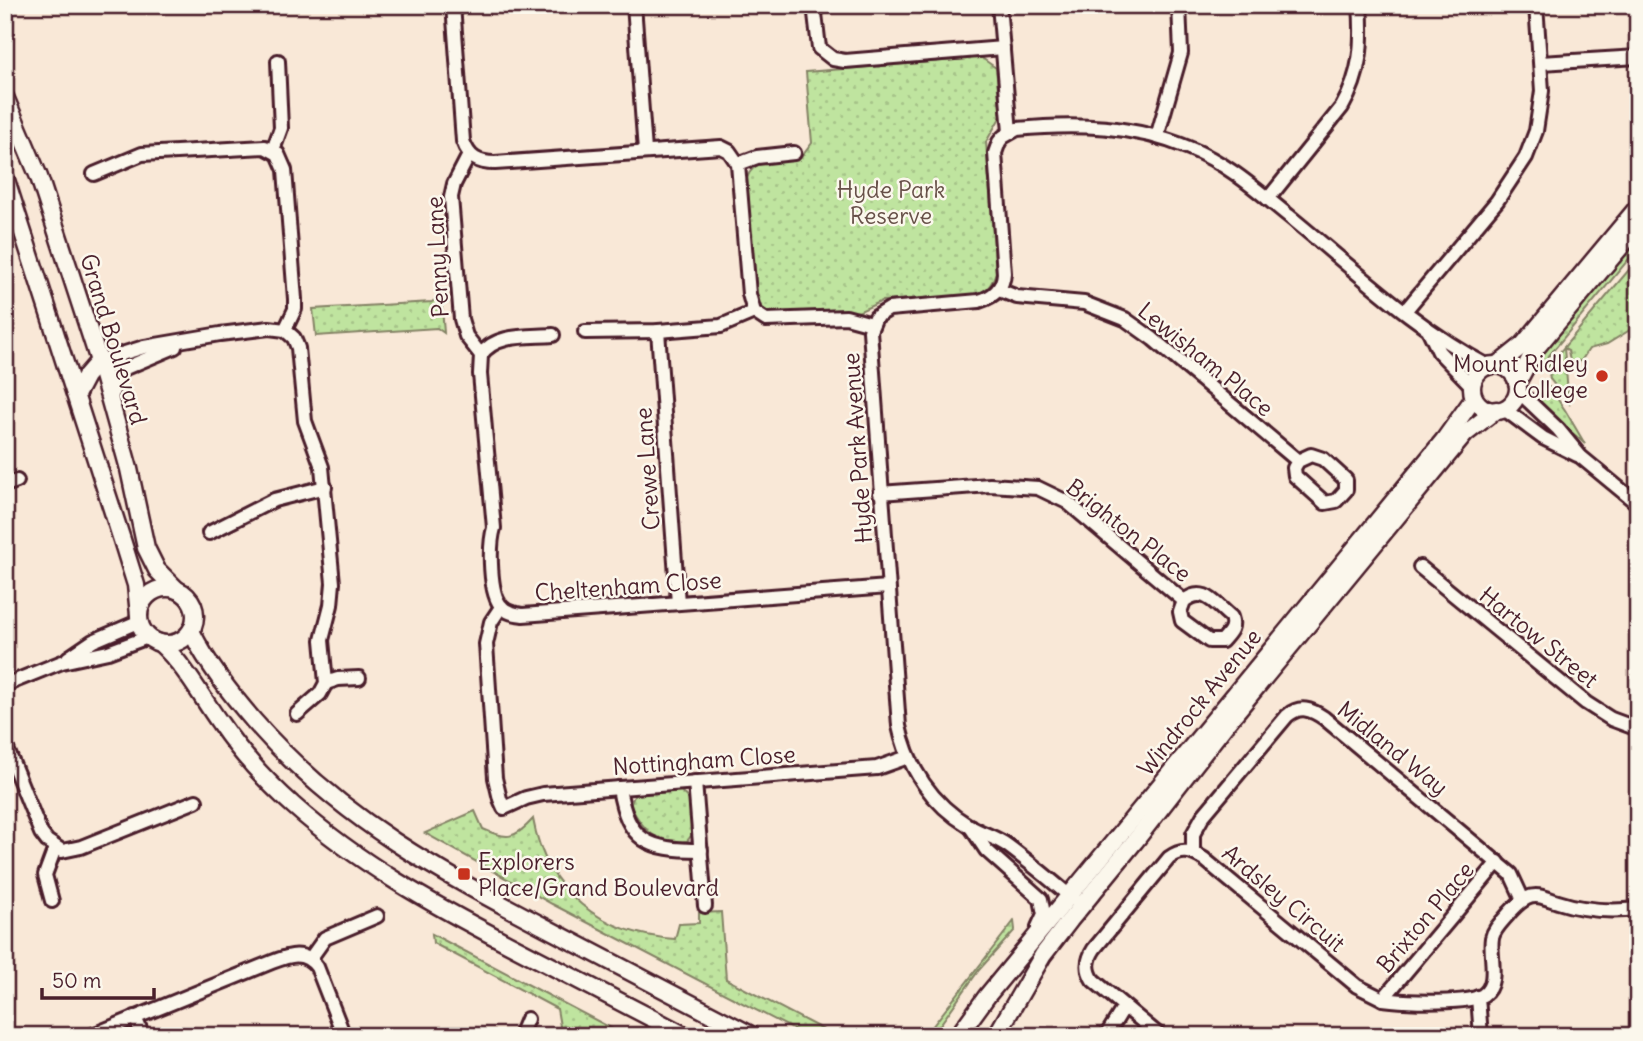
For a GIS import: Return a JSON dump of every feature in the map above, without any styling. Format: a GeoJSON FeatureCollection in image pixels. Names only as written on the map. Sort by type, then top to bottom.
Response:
{"type":"FeatureCollection","features":[{"type":"Feature","properties":{"kind":"street"},"geometry":{"type":"LineString","coordinates":[[453,5],[463,141],[469,155],[475,160],[485,163],[645,151],[721,148],[729,151],[738,164],[749,294],[754,312],[766,320],[846,317],[872,324]]}},
{"type":"Feature","properties":{"kind":"street"},"geometry":{"type":"LineString","coordinates":[[634,5],[645,151]]}},
{"type":"Feature","properties":{"kind":"street"},"geometry":{"type":"LineString","coordinates":[[814,5],[819,48],[833,59],[845,61],[1003,48]]}},
{"type":"Feature","properties":{"kind":"street"},"geometry":{"type":"LineString","coordinates":[[999,5],[1010,131]]}},
{"type":"Feature","properties":{"kind":"street"},"geometry":{"type":"LineString","coordinates":[[1157,137],[1181,53],[1179,5]]}},
{"type":"Feature","properties":{"kind":"street"},"geometry":{"type":"LineString","coordinates":[[1268,199],[1342,107],[1351,91],[1362,50],[1360,5]]}},
{"type":"Feature","properties":{"kind":"street"},"geometry":{"type":"LineString","coordinates":[[1405,312],[1497,201],[1526,157],[1540,112],[1541,63],[1536,5]]}},
{"type":"Feature","properties":{"kind":"street"},"geometry":{"type":"LineString","coordinates":[[1541,63],[1638,57]]}},
{"type":"Feature","properties":{"kind":"street"},"geometry":{"type":"LineString","coordinates":[[273,150],[281,128],[278,61]]}},
{"type":"Feature","properties":{"kind":"street","name":"Grand Boulevard"},"geometry":{"type":"LineString","coordinates":[[5,97],[39,177],[99,361],[129,469],[146,548],[157,570],[177,590]]}},
{"type":"Feature","properties":{"kind":"street"},"geometry":{"type":"LineString","coordinates":[[999,289],[1004,274],[995,153],[999,142],[1010,131],[1038,127],[1085,126],[1106,127],[1157,137],[1212,159],[1244,179],[1429,331],[1493,366],[1508,370],[1517,386],[1581,457],[1638,504]]}},
{"type":"Feature","properties":{"kind":"street"},"geometry":{"type":"LineString","coordinates":[[94,174],[142,154],[265,147],[273,150],[282,160],[285,170],[295,299],[295,309],[285,330]]}},
{"type":"Feature","properties":{"kind":"street"},"geometry":{"type":"LineString","coordinates":[[738,164],[757,157],[794,153]]}},
{"type":"Feature","properties":{"kind":"street","name":"Penny Lane"},"geometry":{"type":"LineString","coordinates":[[469,155],[454,184],[451,197],[461,319],[466,336],[481,355]]}},
{"type":"Feature","properties":{"kind":"street"},"geometry":{"type":"LineString","coordinates":[[5,177],[136,585],[139,618],[154,640],[190,675],[220,724],[262,775],[294,806],[389,878],[686,1036]]}},
{"type":"Feature","properties":{"kind":"street"},"geometry":{"type":"LineString","coordinates":[[1473,392],[1477,374],[1493,366],[1530,337],[1638,207]]}},
{"type":"Feature","properties":{"kind":"street"},"geometry":{"type":"LineString","coordinates":[[1500,410],[1511,404],[1536,348],[1638,226]]}},
{"type":"Feature","properties":{"kind":"street","name":"Hyde Park Avenue"},"geometry":{"type":"LineString","coordinates":[[999,289],[987,299],[979,301],[889,309],[876,317],[872,324],[870,340],[899,726],[914,771],[930,793],[969,826],[986,850],[1041,899],[1044,914],[1030,944]]}},
{"type":"Feature","properties":{"kind":"street","name":"Lewisham Place"},"geometry":{"type":"LineString","coordinates":[[999,289],[1017,297],[1084,303],[1125,319],[1153,339],[1298,461]]}},
{"type":"Feature","properties":{"kind":"street"},"geometry":{"type":"LineString","coordinates":[[585,332],[658,331],[721,326],[754,312]]}},
{"type":"Feature","properties":{"kind":"street"},"geometry":{"type":"LineString","coordinates":[[76,395],[86,376],[99,361],[144,347],[248,329],[285,330],[294,338],[298,348],[305,421],[322,467],[333,583],[331,605],[322,640],[326,683],[320,694],[297,714]]}},
{"type":"Feature","properties":{"kind":"street","name":"Crewe Lane"},"geometry":{"type":"LineString","coordinates":[[658,331],[678,603]]}},
{"type":"Feature","properties":{"kind":"street"},"geometry":{"type":"LineString","coordinates":[[1429,331],[1439,352],[1473,392],[1482,407],[1500,410],[1543,438],[1581,457]]}},
{"type":"Feature","properties":{"kind":"street"},"geometry":{"type":"LineString","coordinates":[[501,607],[495,594],[490,542],[494,528],[480,374],[481,355],[486,346],[503,339],[553,335]]}},
{"type":"Feature","properties":{"kind":"street"},"geometry":{"type":"LineString","coordinates":[[110,402],[116,377],[123,369],[187,340]]}},
{"type":"Feature","properties":{"kind":"street","name":"Windrock Avenue"},"geometry":{"type":"LineString","coordinates":[[996,1036],[1076,900],[1444,440],[1473,392]]}},
{"type":"Feature","properties":{"kind":"street","name":"Windrock Avenue"},"geometry":{"type":"LineString","coordinates":[[958,1036],[1030,944],[1076,900],[1226,724],[1465,433],[1500,410]]}},
{"type":"Feature","properties":{"kind":"street","name":"Brighton Place"},"geometry":{"type":"LineString","coordinates":[[880,493],[990,485],[1038,488],[1067,502],[1184,601]]}},
{"type":"Feature","properties":{"kind":"street"},"geometry":{"type":"LineString","coordinates":[[209,533],[274,500],[325,487]]}},
{"type":"Feature","properties":{"kind":"street","name":"Hartow Street"},"geometry":{"type":"LineString","coordinates":[[1420,567],[1586,703],[1611,719],[1638,729]]}},
{"type":"Feature","properties":{"kind":"street","name":"Cheltenham Close"},"geometry":{"type":"LineString","coordinates":[[501,607],[523,615],[888,587]]}},
{"type":"Feature","properties":{"kind":"street"},"geometry":{"type":"LineString","coordinates":[[5,685],[62,662],[154,640],[178,642],[191,631],[194,607],[190,600],[177,590],[159,589],[145,598],[139,618],[93,641],[62,662]]}},
{"type":"Feature","properties":{"kind":"street","name":"Brighton Place"},"geometry":{"type":"LineString","coordinates":[[1195,593],[1203,594],[1231,617],[1231,631],[1222,641],[1209,641],[1182,621],[1180,612],[1184,601],[1195,593]]}},
{"type":"Feature","properties":{"kind":"street","name":"Nottingham Close"},"geometry":{"type":"LineString","coordinates":[[501,607],[491,622],[485,644],[494,768],[504,808],[543,794],[877,768],[908,757]]}},
{"type":"Feature","properties":{"kind":"street"},"geometry":{"type":"LineString","coordinates":[[191,631],[217,676],[274,743],[319,786],[386,838],[430,866],[491,899],[753,1036]]}},
{"type":"Feature","properties":{"kind":"street"},"geometry":{"type":"LineString","coordinates":[[326,683],[338,679],[359,678]]}},
{"type":"Feature","properties":{"kind":"street","name":"Midland Way"},"geometry":{"type":"LineString","coordinates":[[1193,852],[1193,834],[1203,816],[1287,716],[1304,709],[1324,718],[1498,862],[1516,881],[1523,900]]}},
{"type":"Feature","properties":{"kind":"street"},"geometry":{"type":"LineString","coordinates":[[5,744],[41,833],[55,848],[81,848],[196,801]]}},
{"type":"Feature","properties":{"kind":"street"},"geometry":{"type":"LineString","coordinates":[[695,782],[705,906]]}},
{"type":"Feature","properties":{"kind":"street"},"geometry":{"type":"LineString","coordinates":[[619,788],[623,811],[629,825],[638,835],[666,849],[701,850]]}},
{"type":"Feature","properties":{"kind":"street","name":"Hyde Park Avenue"},"geometry":{"type":"LineString","coordinates":[[969,826],[1008,846],[1076,900]]}},
{"type":"Feature","properties":{"kind":"street"},"geometry":{"type":"LineString","coordinates":[[52,901],[45,875],[55,848]]}},
{"type":"Feature","properties":{"kind":"street","name":"Ardsley Circuit"},"geometry":{"type":"LineString","coordinates":[[1160,1036],[1093,981],[1088,969],[1090,955],[1169,858],[1181,852],[1193,852],[1357,986],[1384,999],[1428,1002],[1478,997]]}},
{"type":"Feature","properties":{"kind":"street","name":"Brixton Place"},"geometry":{"type":"LineString","coordinates":[[1384,999],[1498,862]]}},
{"type":"Feature","properties":{"kind":"street"},"geometry":{"type":"LineString","coordinates":[[1481,1036],[1478,997],[1491,985],[1495,931],[1523,900],[1537,896],[1598,911],[1638,909]]}},
{"type":"Feature","properties":{"kind":"street"},"geometry":{"type":"LineString","coordinates":[[310,958],[325,938],[377,916]]}},
{"type":"Feature","properties":{"kind":"street"},"geometry":{"type":"LineString","coordinates":[[90,1036],[286,957],[304,955],[310,958],[322,976],[344,1036]]}},
{"type":"Feature","properties":{"kind":"street"},"geometry":{"type":"LineString","coordinates":[[1106,1036],[1124,1007]]}},
{"type":"Feature","properties":{"kind":"street"},"geometry":{"type":"LineString","coordinates":[[135,1017],[143,1036]]}},
{"type":"Feature","properties":{"kind":"street"},"geometry":{"type":"LineString","coordinates":[[520,1036],[527,1019]]}},
{"type":"Feature","properties":{"kind":"green space","name":"Hyde Park Reserve"},"geometry":{"type":"Polygon","coordinates":[[[979,56],[996,68],[1001,116],[986,142],[996,272],[989,286],[975,295],[882,301],[858,312],[828,310],[774,314],[764,310],[755,293],[747,178],[756,166],[762,163],[799,160],[812,143],[806,72],[979,56]]]}},
{"type":"Feature","properties":{"kind":"green space"},"geometry":{"type":"Polygon","coordinates":[[[1638,233],[1638,248],[1538,369],[1531,364],[1638,233]]]}},
{"type":"Feature","properties":{"kind":"green space"},"geometry":{"type":"Polygon","coordinates":[[[1638,259],[1638,325],[1607,344],[1589,349],[1581,361],[1570,362],[1568,350],[1564,348],[1569,403],[1550,379],[1548,366],[1638,259]]]}},
{"type":"Feature","properties":{"kind":"green space"},"geometry":{"type":"Polygon","coordinates":[[[441,295],[444,333],[437,328],[316,336],[313,309],[432,302],[441,295]]]}},
{"type":"Feature","properties":{"kind":"green space"},"geometry":{"type":"Polygon","coordinates":[[[1546,387],[1549,387],[1565,410],[1585,444],[1539,403],[1546,387]]]}},
{"type":"Feature","properties":{"kind":"green space"},"geometry":{"type":"Polygon","coordinates":[[[681,791],[691,802],[694,832],[687,841],[667,841],[652,834],[640,822],[630,805],[635,794],[681,791]]]}},
{"type":"Feature","properties":{"kind":"green space"},"geometry":{"type":"Polygon","coordinates":[[[475,811],[483,829],[505,836],[521,831],[533,819],[550,868],[564,888],[601,918],[624,928],[675,939],[679,924],[699,923],[699,913],[721,912],[726,979],[835,1036],[806,1036],[552,904],[425,833],[475,811]]]}},
{"type":"Feature","properties":{"kind":"green space"},"geometry":{"type":"Polygon","coordinates":[[[1014,921],[1015,930],[979,970],[932,1036],[925,1036],[1014,921]]]}},
{"type":"Feature","properties":{"kind":"green space"},"geometry":{"type":"Polygon","coordinates":[[[432,934],[626,1036],[552,1036],[560,1026],[557,1009],[433,943],[432,934]]]}},
{"type":"Feature","properties":{"kind":"place","name":"Mount Ridley College"},"geometry":{"type":"Point","coordinates":[1602,376]}},
{"type":"Feature","properties":{"kind":"place","name":"Explorers Place/Grand Boulevard"},"geometry":{"type":"Point","coordinates":[464,874]}}]}
